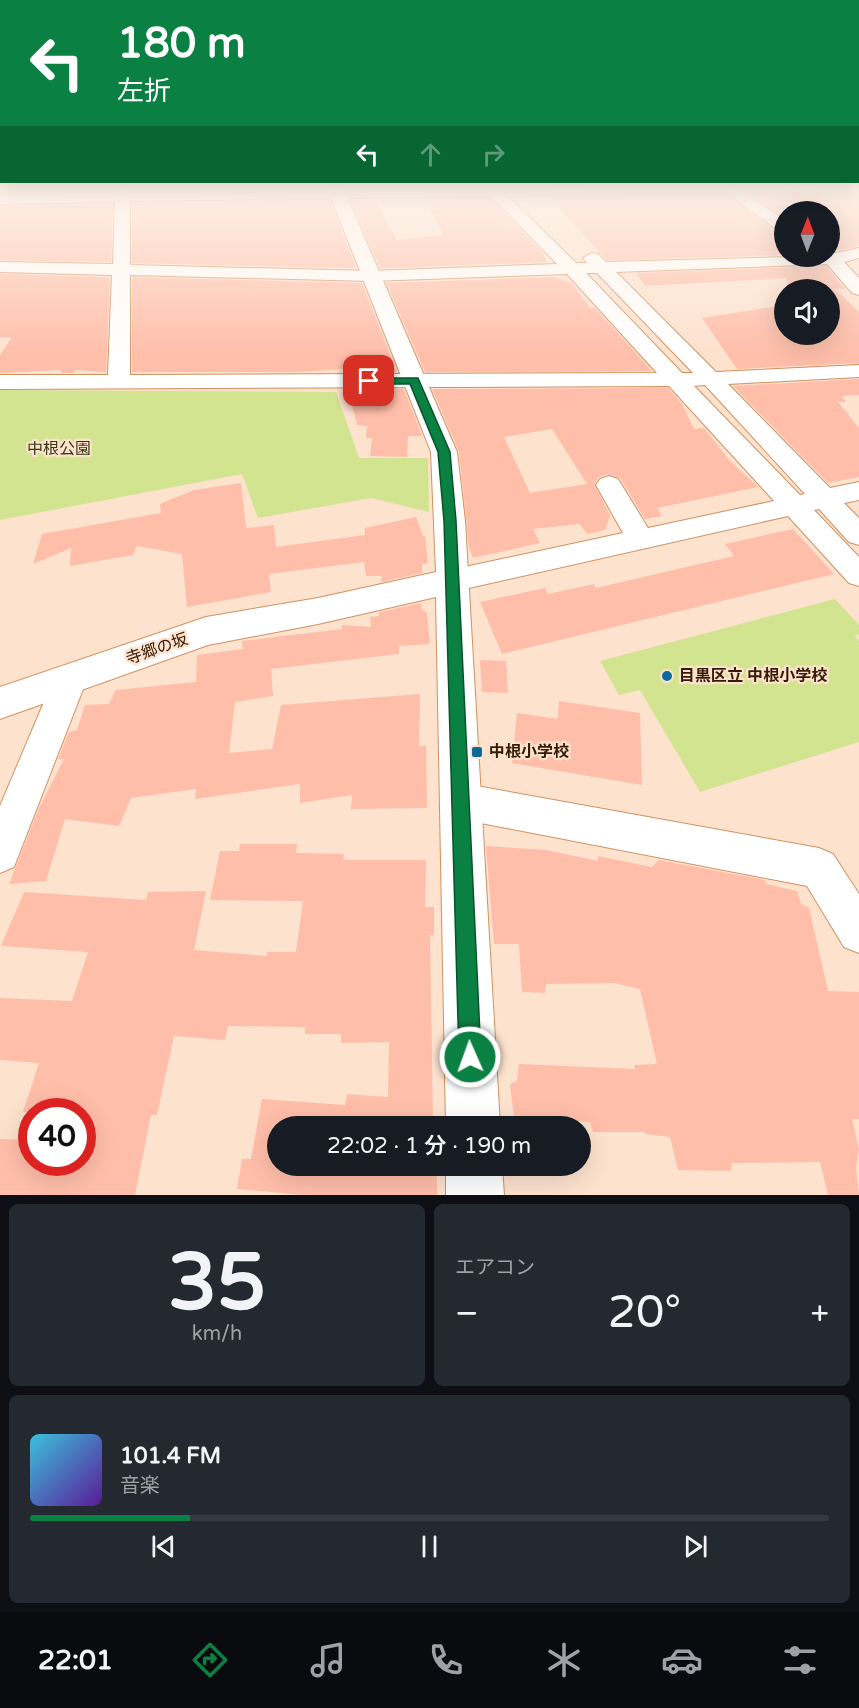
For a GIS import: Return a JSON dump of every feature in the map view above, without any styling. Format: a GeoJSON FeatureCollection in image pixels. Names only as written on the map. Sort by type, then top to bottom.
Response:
{"type":"FeatureCollection","features":[{"type":"Feature","properties":{"kind":"street"},"geometry":{"type":"LineString","coordinates":[[119,383],[122,246]]}},
{"type":"Feature","properties":{"kind":"street"},"geometry":{"type":"LineString","coordinates":[[359,246],[444,452],[450,521],[473,1116]]}},
{"type":"Feature","properties":{"kind":"street"},"geometry":{"type":"LineString","coordinates":[[556,246],[677,379],[809,502],[859,535]]}},
{"type":"Feature","properties":{"kind":"street"},"geometry":{"type":"LineString","coordinates":[[578,246],[707,379],[809,502]]}},
{"type":"Feature","properties":{"kind":"street"},"geometry":{"type":"LineString","coordinates":[[840,256],[859,253]]}},
{"type":"Feature","properties":{"kind":"street"},"geometry":{"type":"LineString","coordinates":[[0,267],[371,276],[774,260]]}},
{"type":"Feature","properties":{"kind":"street"},"geometry":{"type":"LineString","coordinates":[[838,267],[859,289]]}},
{"type":"Feature","properties":{"kind":"street"},"geometry":{"type":"LineString","coordinates":[[0,382],[707,379],[859,371]]}},
{"type":"Feature","properties":{"kind":"street"},"geometry":{"type":"LineString","coordinates":[[609,485],[641,540]]}},
{"type":"Feature","properties":{"kind":"street"},"geometry":{"type":"LineString","coordinates":[[452,580],[859,491]]}},
{"type":"Feature","properties":{"kind":"street"},"geometry":{"type":"LineString","coordinates":[[809,502],[806,515],[859,575]]}},
{"type":"Feature","properties":{"kind":"street","name":"寺郷の坂"},"geometry":{"type":"LineString","coordinates":[[0,703],[206,632],[318,611],[452,580]]}},
{"type":"Feature","properties":{"kind":"street"},"geometry":{"type":"LineString","coordinates":[[0,853],[70,680]]}},
{"type":"Feature","properties":{"kind":"street"},"geometry":{"type":"LineString","coordinates":[[460,801],[819,868],[857,925]]}},
{"type":"Feature","properties":{"kind":"street"},"geometry":{"type":"LineString","coordinates":[[474,1176],[475,1195]]}},
{"type":"Feature","properties":{"kind":"green space","name":"中根公園"},"geometry":{"type":"Polygon","coordinates":[[[0,390],[336,392],[359,458],[428,458],[429,512],[371,498],[258,518],[242,474],[0,520],[0,390]]]}},
{"type":"Feature","properties":{"kind":"green space"},"geometry":{"type":"Polygon","coordinates":[[[835,599],[859,625],[859,634],[855,636],[859,641],[859,742],[700,792],[640,690],[619,695],[600,661],[835,599]]]}},
{"type":"Feature","properties":{"kind":"building"},"geometry":{"type":"Polygon","coordinates":[[[0,246],[112,246],[111,262],[0,260],[0,246]]]}},
{"type":"Feature","properties":{"kind":"building"},"geometry":{"type":"Polygon","coordinates":[[[132,246],[347,246],[356,268],[132,263],[132,246]]]}},
{"type":"Feature","properties":{"kind":"building"},"geometry":{"type":"Polygon","coordinates":[[[371,246],[536,246],[547,262],[380,268],[371,246]]]}},
{"type":"Feature","properties":{"kind":"building"},"geometry":{"type":"Polygon","coordinates":[[[594,246],[774,246],[774,255],[607,260],[594,246]]]}},
{"type":"Feature","properties":{"kind":"building"},"geometry":{"type":"Polygon","coordinates":[[[840,246],[859,246],[840,250],[840,246]]]}},
{"type":"Feature","properties":{"kind":"building"},"geometry":{"type":"Polygon","coordinates":[[[827,267],[837,279],[787,278],[645,286],[636,273],[827,267]]]}},
{"type":"Feature","properties":{"kind":"building"},"geometry":{"type":"Polygon","coordinates":[[[0,274],[110,277],[106,372],[75,370],[73,373],[62,373],[60,370],[0,373],[0,355],[12,337],[0,337],[0,274]]]}},
{"type":"Feature","properties":{"kind":"building"},"geometry":{"type":"Polygon","coordinates":[[[132,277],[362,283],[397,372],[344,372],[344,369],[300,372],[132,372],[132,277]]]}},
{"type":"Feature","properties":{"kind":"building"},"geometry":{"type":"Polygon","coordinates":[[[553,277],[572,283],[590,308],[595,308],[652,371],[425,372],[386,283],[553,277]]]}},
{"type":"Feature","properties":{"kind":"building"},"geometry":{"type":"Polygon","coordinates":[[[840,294],[859,312],[859,363],[737,369],[702,318],[774,307],[774,345],[840,345],[840,294]]]}},
{"type":"Feature","properties":{"kind":"building"},"geometry":{"type":"Polygon","coordinates":[[[859,379],[859,395],[842,396],[846,402],[838,402],[859,428],[859,477],[828,483],[733,386],[859,379]]]}},
{"type":"Feature","properties":{"kind":"building"},"geometry":{"type":"Polygon","coordinates":[[[668,388],[682,404],[694,429],[704,428],[730,461],[758,487],[657,508],[662,516],[645,519],[620,478],[608,474],[599,477],[594,484],[610,515],[605,530],[587,534],[580,524],[533,529],[540,543],[473,558],[469,548],[459,452],[432,389],[668,388]],[[552,429],[504,437],[530,493],[587,484],[552,429]]]}},
{"type":"Feature","properties":{"kind":"building"},"geometry":{"type":"Polygon","coordinates":[[[404,389],[422,436],[408,436],[407,457],[370,456],[372,438],[366,438],[367,426],[357,425],[348,390],[404,389]]]}},
{"type":"Feature","properties":{"kind":"building"},"geometry":{"type":"Polygon","coordinates":[[[241,483],[246,528],[274,525],[276,547],[365,535],[365,528],[416,517],[423,536],[425,536],[428,563],[422,564],[422,573],[381,582],[382,576],[366,576],[364,562],[269,574],[271,592],[187,607],[182,554],[137,546],[133,555],[70,566],[71,548],[33,564],[42,534],[161,513],[160,504],[194,490],[241,483]]]}},
{"type":"Feature","properties":{"kind":"building"},"geometry":{"type":"Polygon","coordinates":[[[793,529],[834,574],[502,654],[480,602],[545,588],[548,594],[594,584],[596,588],[734,556],[725,544],[793,529]]]}},
{"type":"Feature","properties":{"kind":"building"},"geometry":{"type":"Polygon","coordinates":[[[421,603],[421,609],[427,613],[430,644],[399,646],[399,654],[271,669],[273,696],[235,702],[229,753],[272,749],[281,705],[420,694],[419,746],[426,746],[427,808],[351,809],[352,795],[300,803],[300,784],[195,799],[196,789],[131,798],[119,826],[65,819],[46,881],[9,884],[39,808],[64,759],[58,759],[69,732],[77,730],[85,705],[109,704],[116,690],[196,682],[197,655],[243,649],[242,641],[342,629],[342,625],[371,627],[370,617],[379,616],[379,612],[421,603]]]}},
{"type":"Feature","properties":{"kind":"building"},"geometry":{"type":"Polygon","coordinates":[[[480,660],[506,661],[508,693],[482,692],[480,660]]]}},
{"type":"Feature","properties":{"kind":"building"},"geometry":{"type":"Polygon","coordinates":[[[559,701],[640,713],[642,785],[512,763],[517,713],[558,719],[559,701]]]}},
{"type":"Feature","properties":{"kind":"building"},"geometry":{"type":"Polygon","coordinates":[[[240,844],[297,844],[296,853],[344,854],[343,860],[426,860],[425,907],[434,907],[434,935],[430,935],[433,1116],[267,1116],[267,1176],[437,1176],[437,1195],[303,1195],[237,1189],[242,1159],[251,1159],[262,1099],[345,1105],[347,1094],[388,1097],[389,1042],[341,1043],[341,1034],[305,1034],[305,1027],[228,1026],[225,1040],[174,1036],[157,1115],[151,1115],[135,1195],[0,1195],[0,1139],[18,1140],[18,1176],[96,1176],[96,1098],[28,1098],[39,1063],[0,1060],[0,998],[72,1001],[88,952],[1,946],[24,892],[146,900],[148,892],[206,891],[194,950],[267,956],[267,952],[296,952],[303,901],[210,900],[220,851],[239,851],[240,844]]]}},
{"type":"Feature","properties":{"kind":"building"},"geometry":{"type":"Polygon","coordinates":[[[486,846],[546,850],[598,861],[598,856],[652,867],[659,860],[765,880],[766,884],[797,891],[801,904],[809,908],[828,991],[859,992],[859,1119],[852,1119],[859,1149],[856,1168],[859,1195],[828,1195],[820,1162],[732,1163],[731,1171],[678,1170],[670,1137],[645,1134],[645,1132],[593,1132],[591,1116],[514,1116],[510,1084],[517,1081],[519,1064],[635,1069],[634,1065],[657,1064],[640,989],[614,983],[546,984],[545,993],[522,992],[519,944],[494,944],[486,846]]]}},
{"type":"Feature","properties":{"kind":"place","name":"目黒区立 中根小学校"},"geometry":{"type":"Point","coordinates":[667,676]}},
{"type":"Feature","properties":{"kind":"place","name":"中根小学校"},"geometry":{"type":"Point","coordinates":[477,752]}},
{"type":"Feature","properties":{"kind":"route"},"geometry":{"type":"LineString","coordinates":[[369,381],[414,381],[444,452],[450,521],[470,1057]]}}]}
